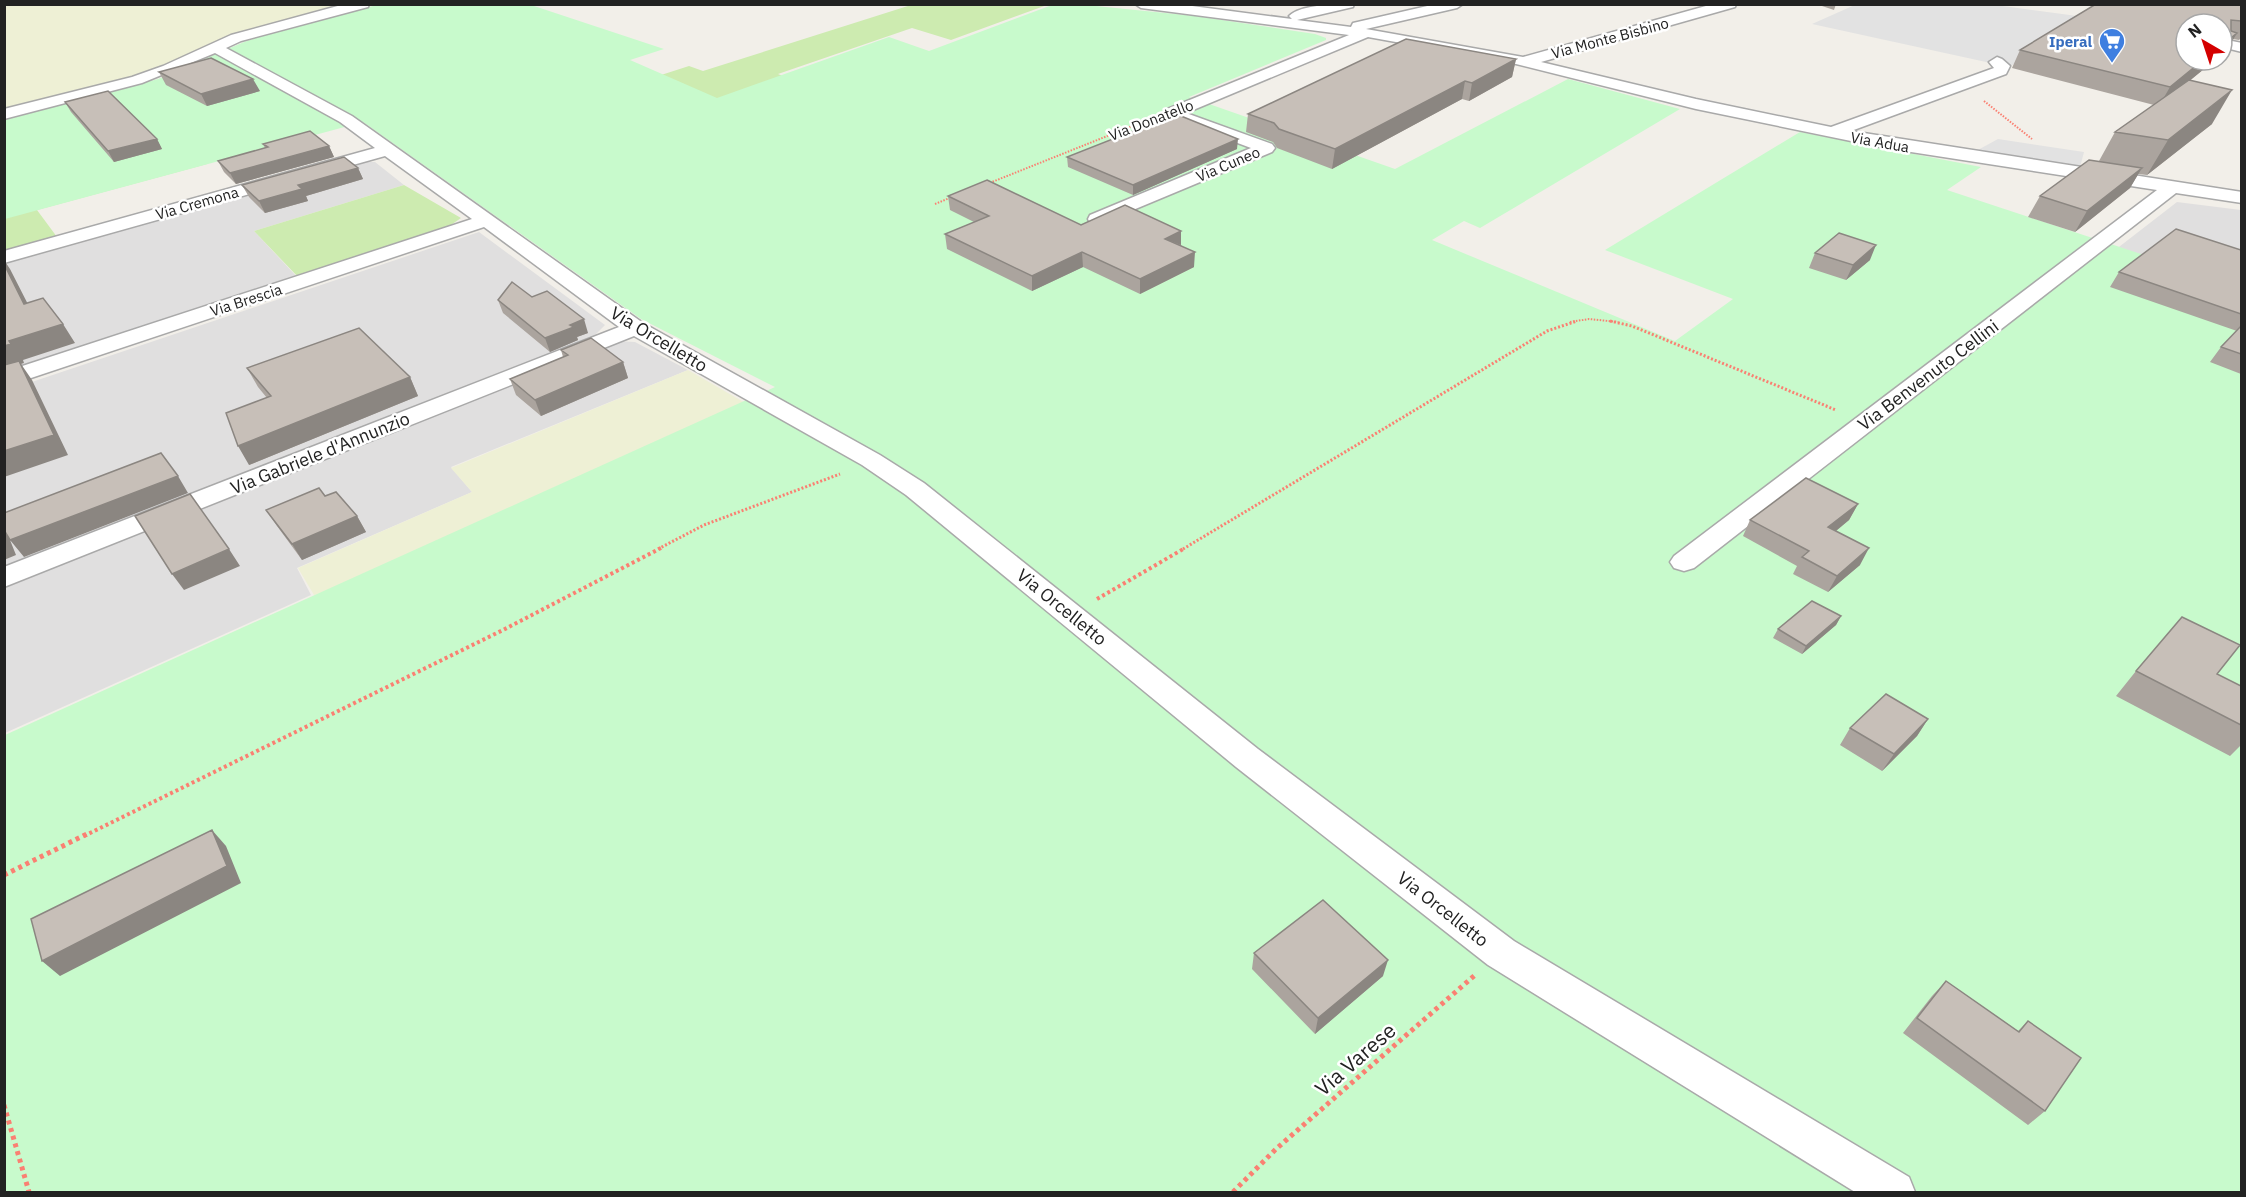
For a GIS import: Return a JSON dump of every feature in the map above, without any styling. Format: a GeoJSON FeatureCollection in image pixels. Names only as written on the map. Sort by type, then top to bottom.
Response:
{"type":"FeatureCollection","features":[{"type":"Feature","properties":{"kind":"street"},"geometry":{"type":"LineString","coordinates":[[4,114],[137,80],[168,69],[214,47],[257,32],[363,4]]}},
{"type":"Feature","properties":{"kind":"street","name":"Via Adua"},"geometry":{"type":"LineString","coordinates":[[1141,4],[1350,30],[1524,62],[1696,104],[1830,133],[1942,153],[2241,198]]}},
{"type":"Feature","properties":{"kind":"street"},"geometry":{"type":"LineString","coordinates":[[1277,20],[1348,4]]}},
{"type":"Feature","properties":{"kind":"street"},"geometry":{"type":"LineString","coordinates":[[1350,30],[1357,26],[1457,4]]}},
{"type":"Feature","properties":{"kind":"street","name":"Via Monte Bisbino"},"geometry":{"type":"LineString","coordinates":[[1524,62],[1730,4]]}},
{"type":"Feature","properties":{"kind":"street","name":"Via Donatello"},"geometry":{"type":"LineString","coordinates":[[1171,113],[1367,33]]}},
{"type":"Feature","properties":{"kind":"street","name":"Via Orcelletto"},"geometry":{"type":"LineString","coordinates":[[214,47],[346,119],[635,328],[915,489],[1247,758],[1501,953],[1894,1192]]}},
{"type":"Feature","properties":{"kind":"street"},"geometry":{"type":"LineString","coordinates":[[1830,133],[2001,71],[2002,66],[1997,62]]}},
{"type":"Feature","properties":{"kind":"street","name":"Via Cuneo"},"geometry":{"type":"LineString","coordinates":[[1097,219],[1266,148],[1171,113]]}},
{"type":"Feature","properties":{"kind":"street","name":"Via Cremona"},"geometry":{"type":"LineString","coordinates":[[4,257],[390,149]]}},
{"type":"Feature","properties":{"kind":"street","name":"Via Benvenuto Cellini"},"geometry":{"type":"LineString","coordinates":[[1684,562],[2171,188]]}},
{"type":"Feature","properties":{"kind":"street","name":"Via Brescia"},"geometry":{"type":"LineString","coordinates":[[4,380],[487,220]]}},
{"type":"Feature","properties":{"kind":"street","name":"Via Gabriele d'Annunzio"},"geometry":{"type":"LineString","coordinates":[[4,578],[635,328]]}},
{"type":"Feature","properties":{"kind":"path"},"geometry":{"type":"LineString","coordinates":[[1958,87],[1985,101],[2034,141]]}},
{"type":"Feature","properties":{"kind":"path","name":"Via Donatello"},"geometry":{"type":"LineString","coordinates":[[979,187],[1171,113]]}},
{"type":"Feature","properties":{"kind":"path"},"geometry":{"type":"LineString","coordinates":[[935,204],[957,195]]}},
{"type":"Feature","properties":{"kind":"path"},"geometry":{"type":"LineString","coordinates":[[1071,615],[1318,470],[1537,337],[1573,320],[1608,319],[1632,326],[1866,422]]}},
{"type":"Feature","properties":{"kind":"path"},"geometry":{"type":"LineString","coordinates":[[4,875],[493,635],[704,525],[839,474],[883,469]]}},
{"type":"Feature","properties":{"kind":"path","name":"Via Varese"},"geometry":{"type":"LineString","coordinates":[[1233,1192],[1276,1149],[1501,953]]}},
{"type":"Feature","properties":{"kind":"path"},"geometry":{"type":"LineString","coordinates":[[4,1105],[29,1192]]}},
{"type":"Feature","properties":{"kind":"shaded area"},"geometry":{"type":"Polygon","coordinates":[[[1857,4],[1988,4],[2092,18],[2009,67],[1812,24],[1857,4]]]}},
{"type":"Feature","properties":{"kind":"shaded area"},"geometry":{"type":"Polygon","coordinates":[[[1998,139],[2084,152],[2080,167],[1976,151],[1998,139]]]}},
{"type":"Feature","properties":{"kind":"shaded area"},"geometry":{"type":"Polygon","coordinates":[[[363,162],[375,162],[404,185],[254,231],[298,278],[5,373],[5,262],[363,162]]]}},
{"type":"Feature","properties":{"kind":"shaded area"},"geometry":{"type":"Polygon","coordinates":[[[2177,202],[2241,210],[2241,378],[2044,305],[2177,202]]]}},
{"type":"Feature","properties":{"kind":"shaded area"},"geometry":{"type":"Polygon","coordinates":[[[479,232],[605,325],[594,336],[5,570],[5,391],[479,232]]]}},
{"type":"Feature","properties":{"kind":"shaded area"},"geometry":{"type":"Polygon","coordinates":[[[617,341],[635,342],[688,370],[451,467],[472,492],[297,568],[311,595],[5,733],[5,588],[617,341]]]}},
{"type":"Feature","properties":{"kind":"green space"},"geometry":{"type":"Polygon","coordinates":[[[381,4],[531,5],[664,49],[630,60],[717,98],[889,37],[929,51],[1052,5],[1086,5],[1195,16],[1315,34],[1326,40],[1189,97],[1395,169],[1568,79],[1680,109],[1480,228],[1464,221],[1432,240],[1675,341],[1733,299],[1605,250],[1800,132],[1981,167],[1947,190],[2241,287],[2241,1192],[5,1192],[5,735],[775,387],[641,319],[363,122],[5,219],[5,120],[158,79],[244,42],[279,30],[381,4]]]}},
{"type":"Feature","properties":{"kind":"green space"},"geometry":{"type":"Polygon","coordinates":[[[5,5],[352,5],[223,38],[146,73],[5,110],[5,5]]]}},
{"type":"Feature","properties":{"kind":"green space"},"geometry":{"type":"Polygon","coordinates":[[[911,5],[1047,5],[951,40],[912,28],[778,74],[818,91],[540,114],[689,66],[703,71],[911,5]]]}},
{"type":"Feature","properties":{"kind":"green space"},"geometry":{"type":"Polygon","coordinates":[[[207,164],[37,210],[57,237],[5,251],[5,174],[207,164]]]}},
{"type":"Feature","properties":{"kind":"green space"},"geometry":{"type":"Polygon","coordinates":[[[404,185],[461,218],[448,227],[298,277],[254,231],[404,185]]]}},
{"type":"Feature","properties":{"kind":"green space"},"geometry":{"type":"Polygon","coordinates":[[[688,370],[848,462],[314,595],[298,568],[472,492],[451,468],[688,370]]]}},
{"type":"Feature","properties":{"kind":"building"},"geometry":{"type":"Polygon","coordinates":[[[2096,4],[2241,4],[2241,21],[2234,20],[2234,12],[2174,12],[2174,72],[2188,72],[2170,87],[2020,50],[2096,4]]]}},
{"type":"Feature","properties":{"kind":"building"},"geometry":{"type":"Polygon","coordinates":[[[1406,39],[1516,59],[1472,83],[1465,81],[1335,149],[1279,129],[1274,123],[1248,114],[1406,39]]]}},
{"type":"Feature","properties":{"kind":"building"},"geometry":{"type":"Polygon","coordinates":[[[211,58],[253,79],[201,94],[159,72],[211,58]]]}},
{"type":"Feature","properties":{"kind":"building"},"geometry":{"type":"Polygon","coordinates":[[[2189,80],[2232,90],[2168,140],[2115,132],[2189,80]]]}},
{"type":"Feature","properties":{"kind":"building"},"geometry":{"type":"Polygon","coordinates":[[[108,91],[157,139],[108,151],[65,102],[108,91]]]}},
{"type":"Feature","properties":{"kind":"building"},"geometry":{"type":"Polygon","coordinates":[[[1176,114],[1238,139],[1133,185],[1067,157],[1176,114]]]}},
{"type":"Feature","properties":{"kind":"building"},"geometry":{"type":"Polygon","coordinates":[[[310,131],[329,146],[230,173],[218,161],[268,147],[263,144],[310,131]]]}},
{"type":"Feature","properties":{"kind":"building"},"geometry":{"type":"Polygon","coordinates":[[[344,157],[358,168],[298,185],[302,189],[259,201],[242,185],[344,157]]]}},
{"type":"Feature","properties":{"kind":"building"},"geometry":{"type":"Polygon","coordinates":[[[2089,160],[2142,168],[2087,211],[2040,196],[2089,160]]]}},
{"type":"Feature","properties":{"kind":"building"},"geometry":{"type":"Polygon","coordinates":[[[987,180],[1081,225],[1125,205],[1181,231],[1165,239],[1195,252],[1140,279],[1082,252],[1032,276],[945,234],[989,216],[948,196],[987,180]]]}},
{"type":"Feature","properties":{"kind":"building"},"geometry":{"type":"Polygon","coordinates":[[[2176,229],[2241,250],[2241,314],[2119,272],[2176,229]]]}},
{"type":"Feature","properties":{"kind":"building"},"geometry":{"type":"Polygon","coordinates":[[[1839,233],[1876,245],[1853,265],[1815,253],[1839,233]]]}},
{"type":"Feature","properties":{"kind":"building"},"geometry":{"type":"Polygon","coordinates":[[[4,264],[24,304],[43,298],[63,324],[9,341],[11,344],[4,346],[4,264]]]}},
{"type":"Feature","properties":{"kind":"building"},"geometry":{"type":"Polygon","coordinates":[[[512,282],[532,297],[547,291],[584,319],[570,325],[574,327],[545,338],[498,300],[512,282]]]}},
{"type":"Feature","properties":{"kind":"building"},"geometry":{"type":"Polygon","coordinates":[[[2241,326],[2241,354],[2221,347],[2241,326]]]}},
{"type":"Feature","properties":{"kind":"building"},"geometry":{"type":"Polygon","coordinates":[[[359,328],[410,377],[238,446],[226,413],[271,396],[247,368],[359,328]]]}},
{"type":"Feature","properties":{"kind":"building"},"geometry":{"type":"Polygon","coordinates":[[[591,338],[623,362],[535,400],[510,379],[568,355],[561,350],[591,338]]]}},
{"type":"Feature","properties":{"kind":"building"},"geometry":{"type":"Polygon","coordinates":[[[19,361],[54,435],[4,451],[4,365],[19,361]]]}},
{"type":"Feature","properties":{"kind":"building"},"geometry":{"type":"Polygon","coordinates":[[[161,453],[178,476],[10,540],[4,530],[4,513],[161,453]]]}},
{"type":"Feature","properties":{"kind":"building"},"geometry":{"type":"Polygon","coordinates":[[[1806,478],[1858,504],[1828,527],[1869,548],[1837,576],[1802,557],[1809,551],[1750,520],[1806,478]]]}},
{"type":"Feature","properties":{"kind":"building"},"geometry":{"type":"Polygon","coordinates":[[[319,488],[325,496],[336,492],[357,516],[292,544],[266,510],[319,488]]]}},
{"type":"Feature","properties":{"kind":"building"},"geometry":{"type":"Polygon","coordinates":[[[190,494],[229,549],[172,574],[135,516],[190,494]]]}},
{"type":"Feature","properties":{"kind":"building"},"geometry":{"type":"Polygon","coordinates":[[[1812,601],[1841,616],[1806,646],[1778,629],[1812,601]]]}},
{"type":"Feature","properties":{"kind":"building"},"geometry":{"type":"Polygon","coordinates":[[[2182,617],[2240,645],[2217,674],[2241,686],[2241,725],[2136,671],[2182,617]]]}},
{"type":"Feature","properties":{"kind":"building"},"geometry":{"type":"Polygon","coordinates":[[[1886,694],[1928,719],[1894,754],[1850,728],[1886,694]]]}},
{"type":"Feature","properties":{"kind":"building"},"geometry":{"type":"Polygon","coordinates":[[[212,830],[227,866],[42,961],[31,919],[212,830]]]}},
{"type":"Feature","properties":{"kind":"building"},"geometry":{"type":"Polygon","coordinates":[[[1323,900],[1388,960],[1318,1018],[1254,953],[1323,900]]]}},
{"type":"Feature","properties":{"kind":"building"},"geometry":{"type":"Polygon","coordinates":[[[1946,981],[2019,1032],[2028,1021],[2081,1058],[2045,1111],[1917,1018],[1946,981]]]}},
{"type":"Feature","properties":{"kind":"place","name":"Iperal"},"geometry":{"type":"Point","coordinates":[2112,64]}}]}
